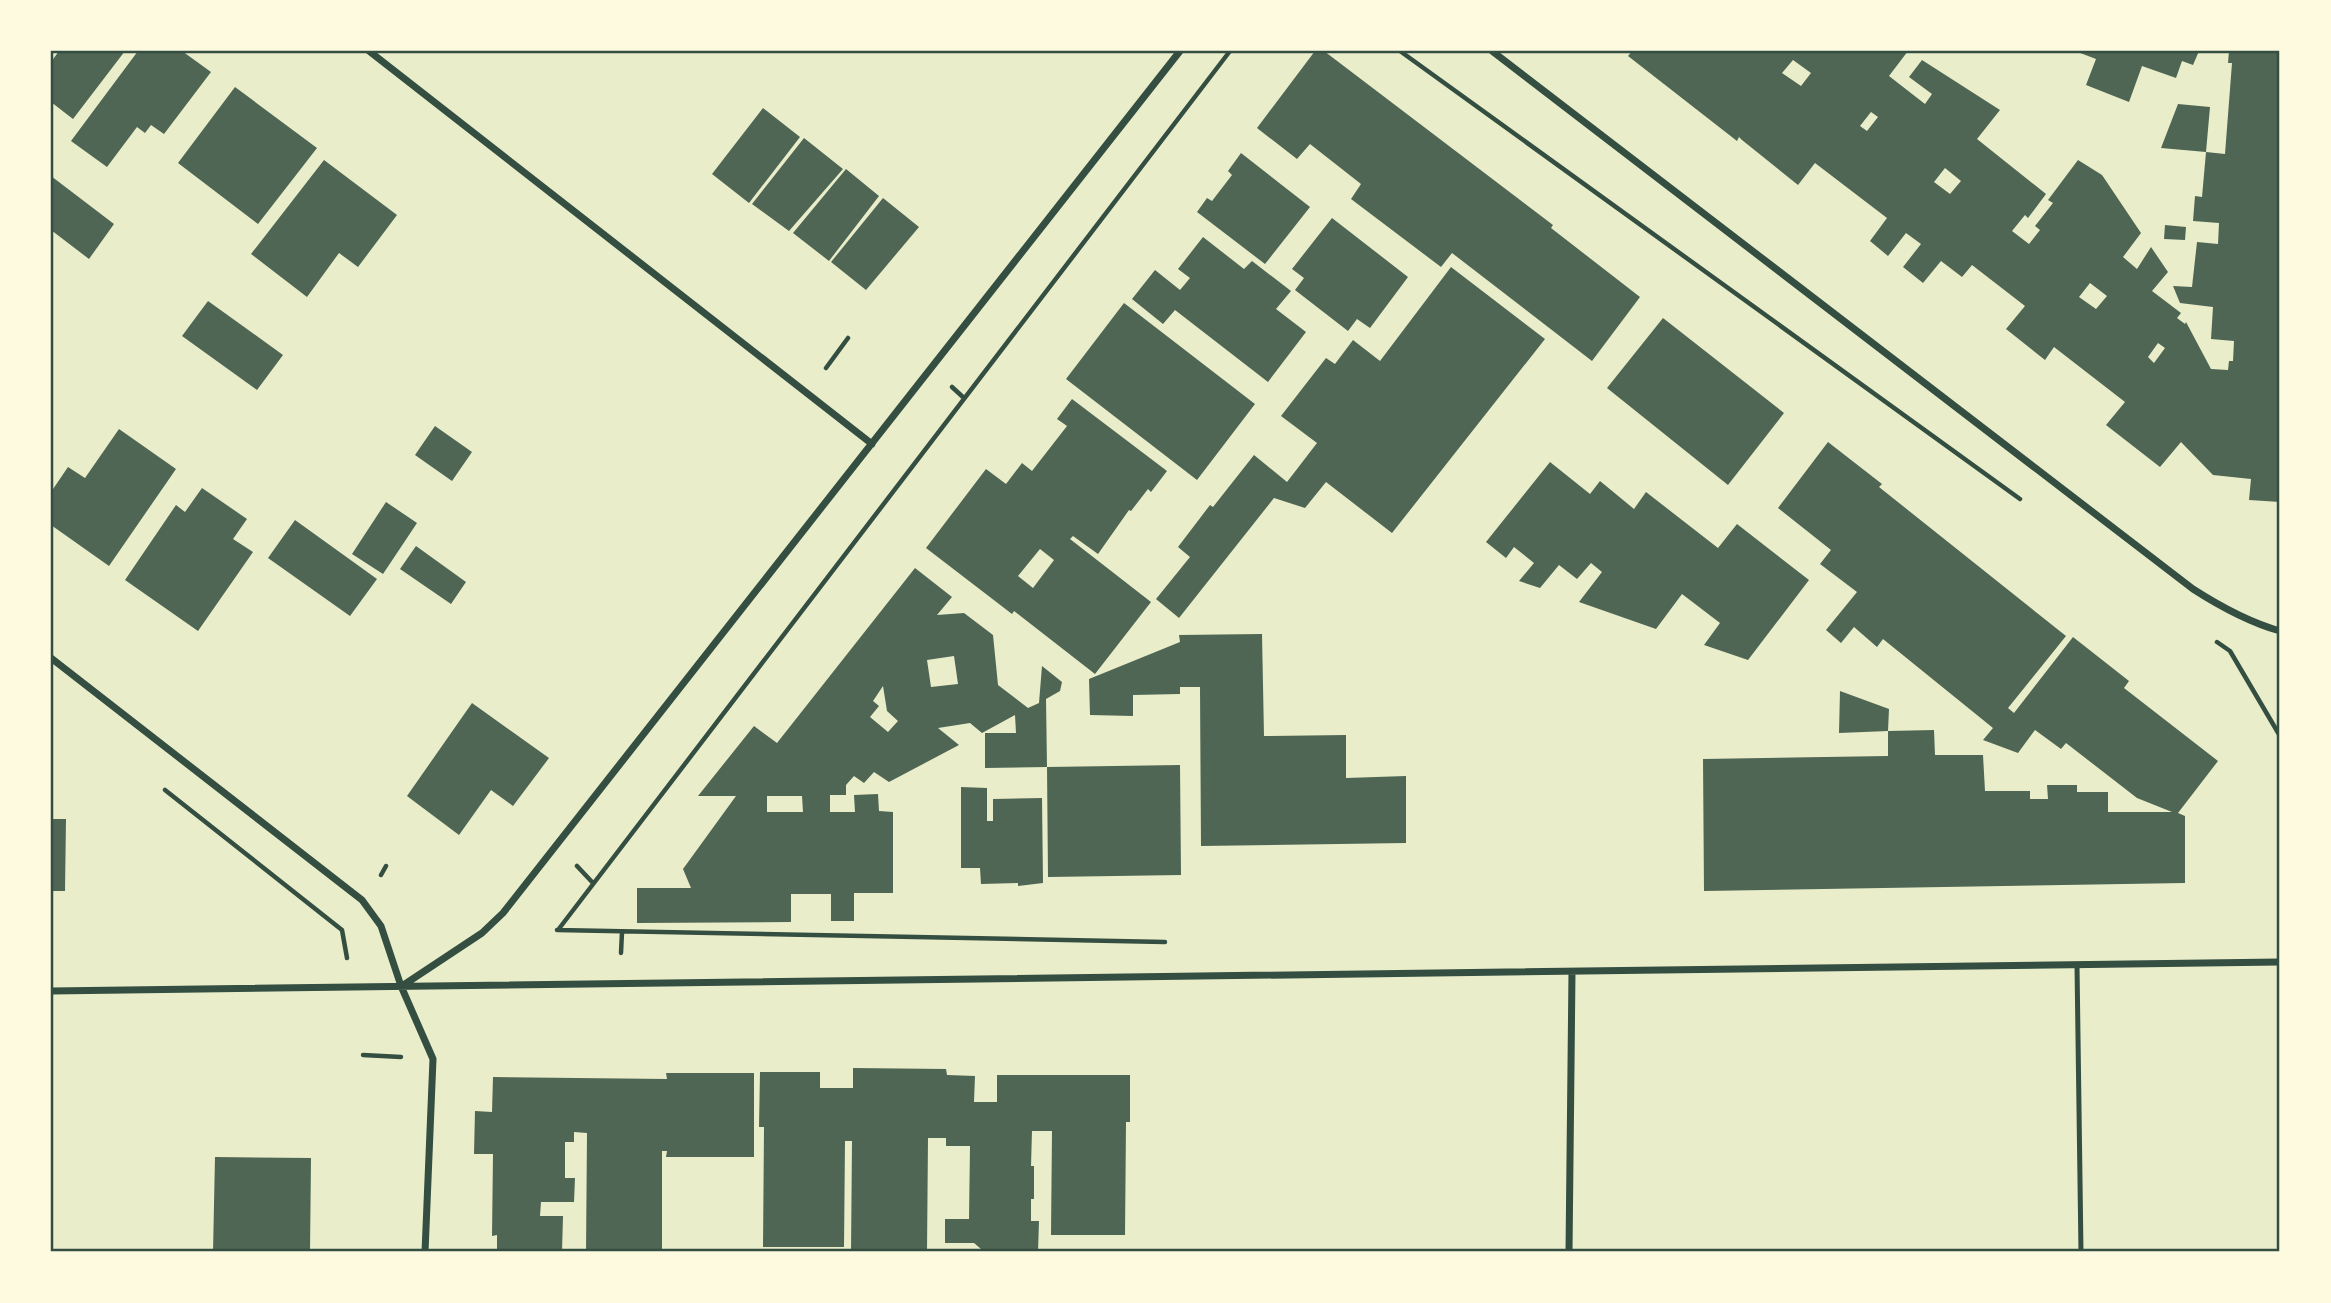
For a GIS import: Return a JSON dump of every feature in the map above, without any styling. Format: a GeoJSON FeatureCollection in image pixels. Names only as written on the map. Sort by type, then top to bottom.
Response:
{"type":"FeatureCollection","features":[{"type":"Feature","properties":{"kind":"street"},"geometry":{"type":"LineString","coordinates":[[369,51],[872,443]]}},
{"type":"Feature","properties":{"kind":"street"},"geometry":{"type":"LineString","coordinates":[[401,986],[482,933],[503,913],[1180,51]]}},
{"type":"Feature","properties":{"kind":"street"},"geometry":{"type":"LineString","coordinates":[[1492,51],[2193,589],[2233,613],[2280,631]]}},
{"type":"Feature","properties":{"kind":"street"},"geometry":{"type":"LineString","coordinates":[[51,658],[362,900],[381,926],[401,986],[433,1059],[425,1252]]}},
{"type":"Feature","properties":{"kind":"street"},"geometry":{"type":"LineString","coordinates":[[51,991],[2280,962]]}},
{"type":"Feature","properties":{"kind":"street"},"geometry":{"type":"LineString","coordinates":[[1569,1252],[1572,972]]}},
{"type":"Feature","properties":{"kind":"lane"},"geometry":{"type":"LineString","coordinates":[[2077,965],[2081,1252]]}},
{"type":"Feature","properties":{"kind":"path"},"geometry":{"type":"LineString","coordinates":[[1178,943],[557,930],[1230,51]]}},
{"type":"Feature","properties":{"kind":"path"},"geometry":{"type":"LineString","coordinates":[[1399,51],[2027,505]]}},
{"type":"Feature","properties":{"kind":"path"},"geometry":{"type":"LineString","coordinates":[[2214,639],[2230,651],[2280,736]]}},
{"type":"Feature","properties":{"kind":"path"},"geometry":{"type":"LineString","coordinates":[[159,785],[342,930],[348,963],[338,963]]}},
{"type":"Feature","properties":{"kind":"building"},"geometry":{"type":"Polygon","coordinates":[[[59,51],[125,51],[73,119],[51,102],[51,62],[59,51]]]}},
{"type":"Feature","properties":{"kind":"building"},"geometry":{"type":"Polygon","coordinates":[[[138,51],[182,51],[211,72],[164,134],[151,125],[145,133],[137,127],[107,167],[71,141],[138,51]]]}},
{"type":"Feature","properties":{"kind":"building"},"geometry":{"type":"Polygon","coordinates":[[[1315,51],[1324,51],[1553,225],[1551,228],[1640,297],[1592,361],[1452,253],[1441,267],[1351,199],[1361,184],[1310,144],[1297,159],[1257,128],[1315,51]]]}},
{"type":"Feature","properties":{"kind":"building"},"geometry":{"type":"Polygon","coordinates":[[[1632,51],[1908,51],[1889,76],[1925,104],[1932,94],[1909,77],[1922,60],[2000,110],[1977,139],[2046,194],[2028,218],[2025,215],[2012,231],[2029,244],[2040,230],[2035,226],[2053,203],[2048,200],[2078,160],[2102,175],[2141,233],[2123,257],[2137,269],[2151,247],[2168,272],[2152,291],[2181,313],[2177,318],[2185,324],[2186,322],[2211,369],[2228,370],[2229,361],[2233,361],[2234,341],[2211,339],[2213,307],[2180,303],[2173,286],[2192,287],[2197,242],[2218,244],[2219,223],[2193,221],[2195,196],[2202,197],[2206,152],[2225,154],[2232,63],[2228,63],[2229,51],[2280,51],[2280,502],[2249,500],[2251,479],[2213,475],[2181,442],[2160,467],[2106,425],[2125,402],[2054,347],[2045,360],[2006,329],[2025,306],[1972,265],[1962,277],[1941,261],[1923,283],[1903,267],[1921,244],[1906,233],[1888,256],[1870,241],[1887,218],[1815,163],[1798,185],[1739,137],[1737,141],[1628,56],[1632,51]],[[1793,60],[1782,73],[1801,86],[1811,73],[1793,60]],[[1871,112],[1860,126],[1867,131],[1878,117],[1871,112]],[[1945,168],[1934,182],[1950,194],[1961,181],[1945,168]],[[2090,283],[2079,297],[2096,309],[2107,296],[2090,283]],[[2158,343],[2148,357],[2154,363],[2165,348],[2158,343]]]}},
{"type":"Feature","properties":{"kind":"building"},"geometry":{"type":"Polygon","coordinates":[[[2075,51],[2199,51],[2193,65],[2182,61],[2176,78],[2142,66],[2129,102],[2086,85],[2096,59],[2075,51]]]}},
{"type":"Feature","properties":{"kind":"building"},"geometry":{"type":"Polygon","coordinates":[[[235,87],[317,148],[258,224],[178,163],[235,87]]]}},
{"type":"Feature","properties":{"kind":"building"},"geometry":{"type":"Polygon","coordinates":[[[2178,104],[2210,107],[2206,152],[2161,148],[2178,104]]]}},
{"type":"Feature","properties":{"kind":"building"},"geometry":{"type":"Polygon","coordinates":[[[763,108],[800,137],[749,203],[712,174],[763,108]]]}},
{"type":"Feature","properties":{"kind":"building"},"geometry":{"type":"Polygon","coordinates":[[[804,138],[843,169],[789,231],[752,204],[804,138]]]}},
{"type":"Feature","properties":{"kind":"building"},"geometry":{"type":"Polygon","coordinates":[[[1241,153],[1310,207],[1265,264],[1197,212],[1207,198],[1212,201],[1232,175],[1228,171],[1241,153]]]}},
{"type":"Feature","properties":{"kind":"building"},"geometry":{"type":"Polygon","coordinates":[[[324,160],[397,215],[358,267],[339,253],[307,297],[251,254],[324,160]]]}},
{"type":"Feature","properties":{"kind":"building"},"geometry":{"type":"Polygon","coordinates":[[[846,169],[879,196],[829,261],[793,233],[846,169]]]}},
{"type":"Feature","properties":{"kind":"building"},"geometry":{"type":"Polygon","coordinates":[[[51,176],[114,224],[89,259],[51,230],[51,176]]]}},
{"type":"Feature","properties":{"kind":"building"},"geometry":{"type":"Polygon","coordinates":[[[883,198],[919,227],[866,290],[831,262],[883,198]]]}},
{"type":"Feature","properties":{"kind":"building"},"geometry":{"type":"Polygon","coordinates":[[[1332,218],[1408,277],[1370,328],[1357,319],[1348,331],[1295,290],[1304,278],[1292,269],[1332,218]]]}},
{"type":"Feature","properties":{"kind":"building"},"geometry":{"type":"Polygon","coordinates":[[[2165,225],[2186,227],[2185,240],[2164,239],[2165,225]]]}},
{"type":"Feature","properties":{"kind":"building"},"geometry":{"type":"Polygon","coordinates":[[[1203,237],[1244,269],[1252,261],[1291,291],[1276,309],[1306,332],[1268,382],[1175,310],[1163,324],[1132,299],[1155,270],[1180,290],[1190,278],[1178,269],[1203,237]]]}},
{"type":"Feature","properties":{"kind":"building"},"geometry":{"type":"Polygon","coordinates":[[[1451,267],[1545,339],[1392,533],[1326,482],[1305,508],[1274,498],[1179,618],[1156,599],[1190,557],[1178,547],[1254,455],[1287,482],[1317,443],[1281,416],[1326,358],[1335,364],[1353,340],[1380,361],[1451,267]]]}},
{"type":"Feature","properties":{"kind":"building"},"geometry":{"type":"Polygon","coordinates":[[[208,301],[283,355],[257,390],[182,336],[208,301]]]}},
{"type":"Feature","properties":{"kind":"building"},"geometry":{"type":"Polygon","coordinates":[[[1124,303],[1255,404],[1197,480],[1066,379],[1124,303]]]}},
{"type":"Feature","properties":{"kind":"building"},"geometry":{"type":"Polygon","coordinates":[[[1663,318],[1784,413],[1728,485],[1607,388],[1663,318]]]}},
{"type":"Feature","properties":{"kind":"building"},"geometry":{"type":"Polygon","coordinates":[[[1072,399],[1167,471],[1151,492],[1148,489],[1131,511],[1129,510],[1098,554],[1073,536],[1070,539],[1151,602],[1095,674],[926,548],[986,469],[1006,484],[1022,463],[1032,471],[1067,426],[1057,419],[1072,399]],[[1040,549],[1018,576],[1033,588],[1054,560],[1040,549]]]}},
{"type":"Feature","properties":{"kind":"building"},"geometry":{"type":"Polygon","coordinates":[[[435,426],[472,452],[452,481],[415,455],[435,426]]]}},
{"type":"Feature","properties":{"kind":"building"},"geometry":{"type":"Polygon","coordinates":[[[119,429],[176,469],[109,566],[51,525],[51,492],[68,467],[85,478],[119,429]]]}},
{"type":"Feature","properties":{"kind":"building"},"geometry":{"type":"Polygon","coordinates":[[[1828,442],[1882,484],[1879,487],[2066,636],[2008,708],[2014,713],[2073,637],[2129,681],[2124,688],[2218,761],[2178,813],[2185,816],[2185,883],[1704,891],[1703,759],[1888,756],[1888,731],[1934,730],[1935,755],[1983,755],[1985,791],[2030,791],[2030,799],[2048,799],[2047,785],[2077,785],[2077,792],[2108,792],[2108,812],[2172,812],[2137,798],[2066,743],[2061,749],[2035,730],[2018,753],[1983,740],[1993,728],[1883,639],[1877,647],[1854,627],[1841,643],[1826,630],[1857,592],[1820,564],[1831,550],[1778,508],[1828,442]]]}},
{"type":"Feature","properties":{"kind":"building"},"geometry":{"type":"Polygon","coordinates":[[[1550,462],[1590,494],[1600,481],[1634,509],[1646,492],[1718,548],[1737,524],[1809,580],[1748,660],[1704,645],[1720,623],[1682,594],[1656,629],[1579,602],[1602,572],[1591,563],[1577,579],[1559,565],[1540,588],[1519,581],[1534,563],[1514,547],[1506,558],[1486,542],[1550,462]]]}},
{"type":"Feature","properties":{"kind":"building"},"geometry":{"type":"Polygon","coordinates":[[[202,488],[247,519],[233,539],[253,552],[198,631],[125,580],[176,505],[185,512],[202,488]]]}},
{"type":"Feature","properties":{"kind":"building"},"geometry":{"type":"Polygon","coordinates":[[[386,502],[417,523],[383,574],[352,554],[386,502]]]}},
{"type":"Feature","properties":{"kind":"building"},"geometry":{"type":"Polygon","coordinates":[[[295,520],[377,579],[350,616],[268,558],[295,520]]]}},
{"type":"Feature","properties":{"kind":"building"},"geometry":{"type":"Polygon","coordinates":[[[416,546],[466,582],[451,604],[400,569],[416,546]]]}},
{"type":"Feature","properties":{"kind":"building"},"geometry":{"type":"Polygon","coordinates":[[[915,568],[952,597],[937,615],[964,613],[993,635],[998,685],[1028,708],[1039,703],[1042,666],[1062,682],[1060,691],[1046,699],[1047,767],[985,768],[985,733],[1016,733],[1015,715],[982,733],[970,723],[938,728],[959,745],[889,782],[874,772],[864,783],[854,776],[846,785],[846,795],[830,795],[830,812],[855,812],[854,795],[878,794],[879,811],[893,812],[893,893],[854,893],[854,921],[831,921],[831,894],[791,894],[791,922],[637,923],[637,888],[691,888],[683,869],[736,796],[698,796],[754,726],[777,743],[915,568]],[[954,656],[927,660],[931,687],[958,684],[954,656]],[[883,686],[873,701],[879,706],[870,717],[888,732],[898,721],[887,711],[883,686]],[[767,796],[767,812],[803,812],[802,796],[767,796]]]}},
{"type":"Feature","properties":{"kind":"building"},"geometry":{"type":"Polygon","coordinates":[[[1262,634],[1264,736],[1346,735],[1346,778],[1406,776],[1406,843],[1201,846],[1200,687],[1180,687],[1180,694],[1133,695],[1133,716],[1090,715],[1089,679],[1180,642],[1179,635],[1262,634]]]}},
{"type":"Feature","properties":{"kind":"building"},"geometry":{"type":"Polygon","coordinates":[[[1840,691],[1889,709],[1888,731],[1839,733],[1840,691]]]}},
{"type":"Feature","properties":{"kind":"building"},"geometry":{"type":"Polygon","coordinates":[[[472,703],[549,758],[513,806],[491,790],[459,835],[407,796],[472,703]]]}},
{"type":"Feature","properties":{"kind":"building"},"geometry":{"type":"Polygon","coordinates":[[[1180,765],[1181,875],[1048,877],[1047,767],[1180,765]]]}},
{"type":"Feature","properties":{"kind":"building"},"geometry":{"type":"Polygon","coordinates":[[[961,787],[987,788],[987,821],[993,821],[993,799],[1042,798],[1043,883],[1018,886],[1018,883],[981,884],[980,868],[961,868],[961,787]]]}},
{"type":"Feature","properties":{"kind":"building"},"geometry":{"type":"Polygon","coordinates":[[[51,819],[66,819],[65,891],[51,891],[51,819]]]}},
{"type":"Feature","properties":{"kind":"building"},"geometry":{"type":"Polygon","coordinates":[[[853,1068],[946,1069],[947,1075],[975,1076],[974,1102],[997,1102],[997,1075],[1130,1075],[1130,1122],[1126,1122],[1125,1235],[1051,1235],[1052,1131],[1032,1131],[1034,1199],[1031,1199],[1031,1221],[1039,1221],[1038,1252],[980,1252],[981,1249],[974,1243],[945,1243],[945,1219],[969,1219],[970,1146],[946,1146],[946,1138],[928,1138],[927,1252],[851,1252],[852,1141],[845,1141],[844,1247],[763,1247],[764,1127],[759,1127],[760,1072],[820,1072],[820,1088],[853,1088],[853,1068]]]}},
{"type":"Feature","properties":{"kind":"building"},"geometry":{"type":"Polygon","coordinates":[[[666,1073],[754,1073],[754,1157],[666,1157],[667,1151],[662,1151],[662,1252],[586,1252],[587,1133],[574,1132],[574,1142],[565,1142],[565,1178],[575,1178],[574,1202],[541,1202],[540,1216],[563,1216],[562,1252],[497,1252],[497,1235],[492,1236],[493,1154],[474,1154],[475,1111],[492,1112],[493,1077],[667,1079],[666,1073]]]}},
{"type":"Feature","properties":{"kind":"building"},"geometry":{"type":"Polygon","coordinates":[[[215,1157],[311,1158],[310,1252],[213,1252],[215,1157]]]}},
{"type":"Feature","properties":{"kind":"building"},"geometry":{"type":"Polygon","coordinates":[[[757,1249],[805,1250],[805,1252],[757,1252],[757,1249]]]}}]}
